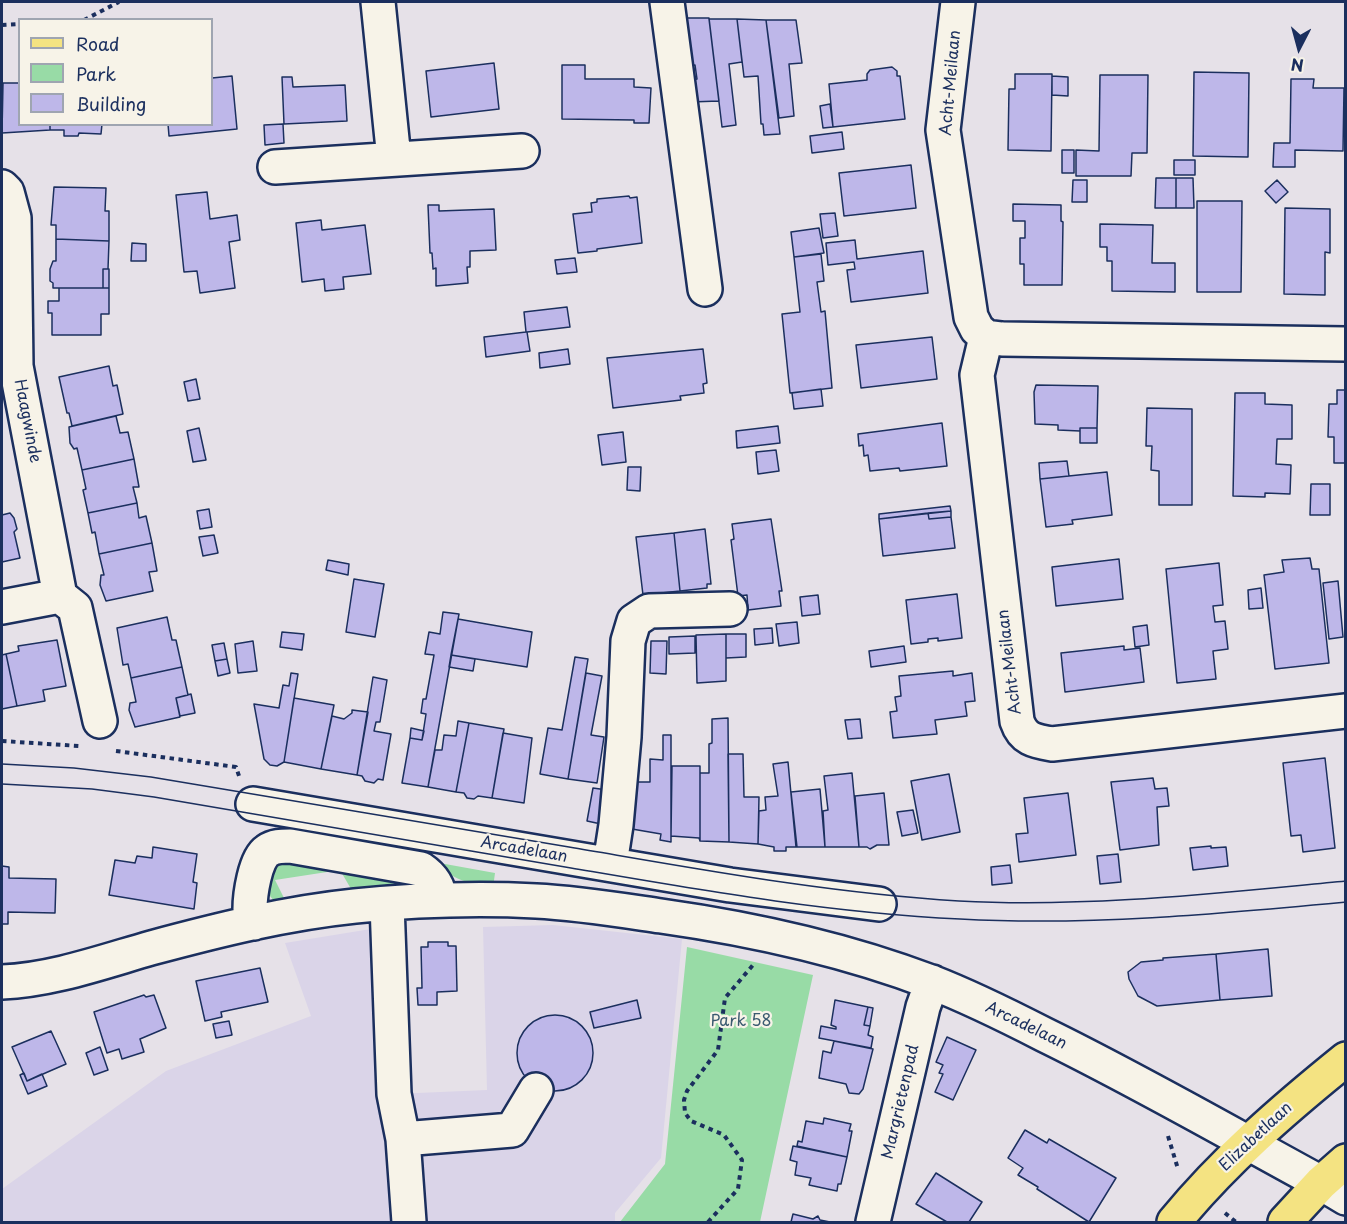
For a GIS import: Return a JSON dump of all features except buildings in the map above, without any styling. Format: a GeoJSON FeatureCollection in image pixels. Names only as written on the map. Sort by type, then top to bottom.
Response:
{"type":"FeatureCollection","features":[{"type":"Feature","properties":{"kind":"main road","name":"Elizabetlaan"},"geometry":{"type":"LineString","coordinates":[[1174,1222],[1200,1191],[1248,1143],[1346,1059]]}},
{"type":"Feature","properties":{"kind":"main road"},"geometry":{"type":"LineString","coordinates":[[1285,1222],[1333,1191],[1346,1161]]}},
{"type":"Feature","properties":{"kind":"street"},"geometry":{"type":"LineString","coordinates":[[378,2],[394,159]]}},
{"type":"Feature","properties":{"kind":"street"},"geometry":{"type":"LineString","coordinates":[[667,2],[705,289]]}},
{"type":"Feature","properties":{"kind":"street","name":"Acht-Meilaan"},"geometry":{"type":"LineString","coordinates":[[958,2],[943,129],[971,317],[977,328],[986,336],[977,375],[1017,721],[1021,731],[1033,741],[1052,744],[1346,711]]}},
{"type":"Feature","properties":{"kind":"street"},"geometry":{"type":"LineString","coordinates":[[275,167],[522,151]]}},
{"type":"Feature","properties":{"kind":"street","name":"Haagwinde"},"geometry":{"type":"LineString","coordinates":[[2,187],[7,192],[14,218],[16,366],[60,596]]}},
{"type":"Feature","properties":{"kind":"street"},"geometry":{"type":"LineString","coordinates":[[986,336],[1013,339],[1346,344]]}},
{"type":"Feature","properties":{"kind":"street"},"geometry":{"type":"LineString","coordinates":[[2,607],[60,596],[75,608],[96,739]]}},
{"type":"Feature","properties":{"kind":"street"},"geometry":{"type":"LineString","coordinates":[[610,864],[624,737],[628,641],[634,621],[649,611],[730,609]]}},
{"type":"Feature","properties":{"kind":"street","name":"Arcadelaan"},"geometry":{"type":"LineString","coordinates":[[253,804],[610,864],[879,904]]}},
{"type":"Feature","properties":{"kind":"street"},"geometry":{"type":"LineString","coordinates":[[254,923],[250,910],[256,868],[260,858],[277,846],[290,846],[422,869],[430,875],[439,888],[440,900]]}},
{"type":"Feature","properties":{"kind":"street"},"geometry":{"type":"LineString","coordinates":[[779,937],[796,890]]}},
{"type":"Feature","properties":{"kind":"street","name":"Arcadelaan"},"geometry":{"type":"LineString","coordinates":[[2,982],[22,981],[75,969],[190,937],[254,923],[315,911],[387,904],[440,900],[537,901],[704,922],[843,952],[932,982],[1093,1058],[1333,1191]]}},
{"type":"Feature","properties":{"kind":"street"},"geometry":{"type":"LineString","coordinates":[[387,904],[394,1094],[403,1139],[409,1222]]}},
{"type":"Feature","properties":{"kind":"street","name":"Margrietenpad"},"geometry":{"type":"LineString","coordinates":[[873,1222],[923,1007],[932,982]]}},
{"type":"Feature","properties":{"kind":"street"},"geometry":{"type":"LineString","coordinates":[[403,1139],[512,1130],[536,1090]]}},
{"type":"Feature","properties":{"kind":"path"},"geometry":{"type":"LineString","coordinates":[[88,18],[119,2]]}},
{"type":"Feature","properties":{"kind":"path"},"geometry":{"type":"LineString","coordinates":[[2,25],[18,24]]}},
{"type":"Feature","properties":{"kind":"path"},"geometry":{"type":"LineString","coordinates":[[2,741],[96,739],[236,767],[239,780],[251,793],[253,804]]}},
{"type":"Feature","properties":{"kind":"path"},"geometry":{"type":"LineString","coordinates":[[708,1222],[738,1189],[742,1160],[723,1135],[691,1121],[686,1113],[684,1100],[687,1091],[718,1050],[725,998],[779,937]]}},
{"type":"Feature","properties":{"kind":"shaded area"},"geometry":{"type":"Polygon","coordinates":[[[553,925],[682,939],[661,1158],[615,1213],[615,1222],[2,1222],[2,1189],[166,1071],[311,1016],[285,943],[377,928],[394,1094],[487,1090],[483,927],[553,925]]]}},
{"type":"Feature","properties":{"kind":"green space"},"geometry":{"type":"Polygon","coordinates":[[[281,856],[421,881],[419,889],[354,894],[340,870],[275,880],[288,906],[274,901],[266,891],[269,864],[281,856]]]}},
{"type":"Feature","properties":{"kind":"green space"},"geometry":{"type":"Polygon","coordinates":[[[434,862],[495,873],[493,888],[454,877],[434,862]]]}},
{"type":"Feature","properties":{"kind":"green space","name":"Park 58"},"geometry":{"type":"Polygon","coordinates":[[[687,947],[813,975],[760,1222],[620,1222],[665,1164],[687,947]]]}},
{"type":"Feature","properties":{"kind":"tram line"},"geometry":{"type":"LineString","coordinates":[[2,764],[74,768],[151,777],[715,872],[910,897],[1007,903],[1056,903],[1201,894],[1346,881]]}},
{"type":"Feature","properties":{"kind":"tram line"},"geometry":{"type":"LineString","coordinates":[[2,784],[92,789],[154,797],[716,892],[862,912],[960,919],[1057,921],[1201,914],[1346,902]]}}]}
